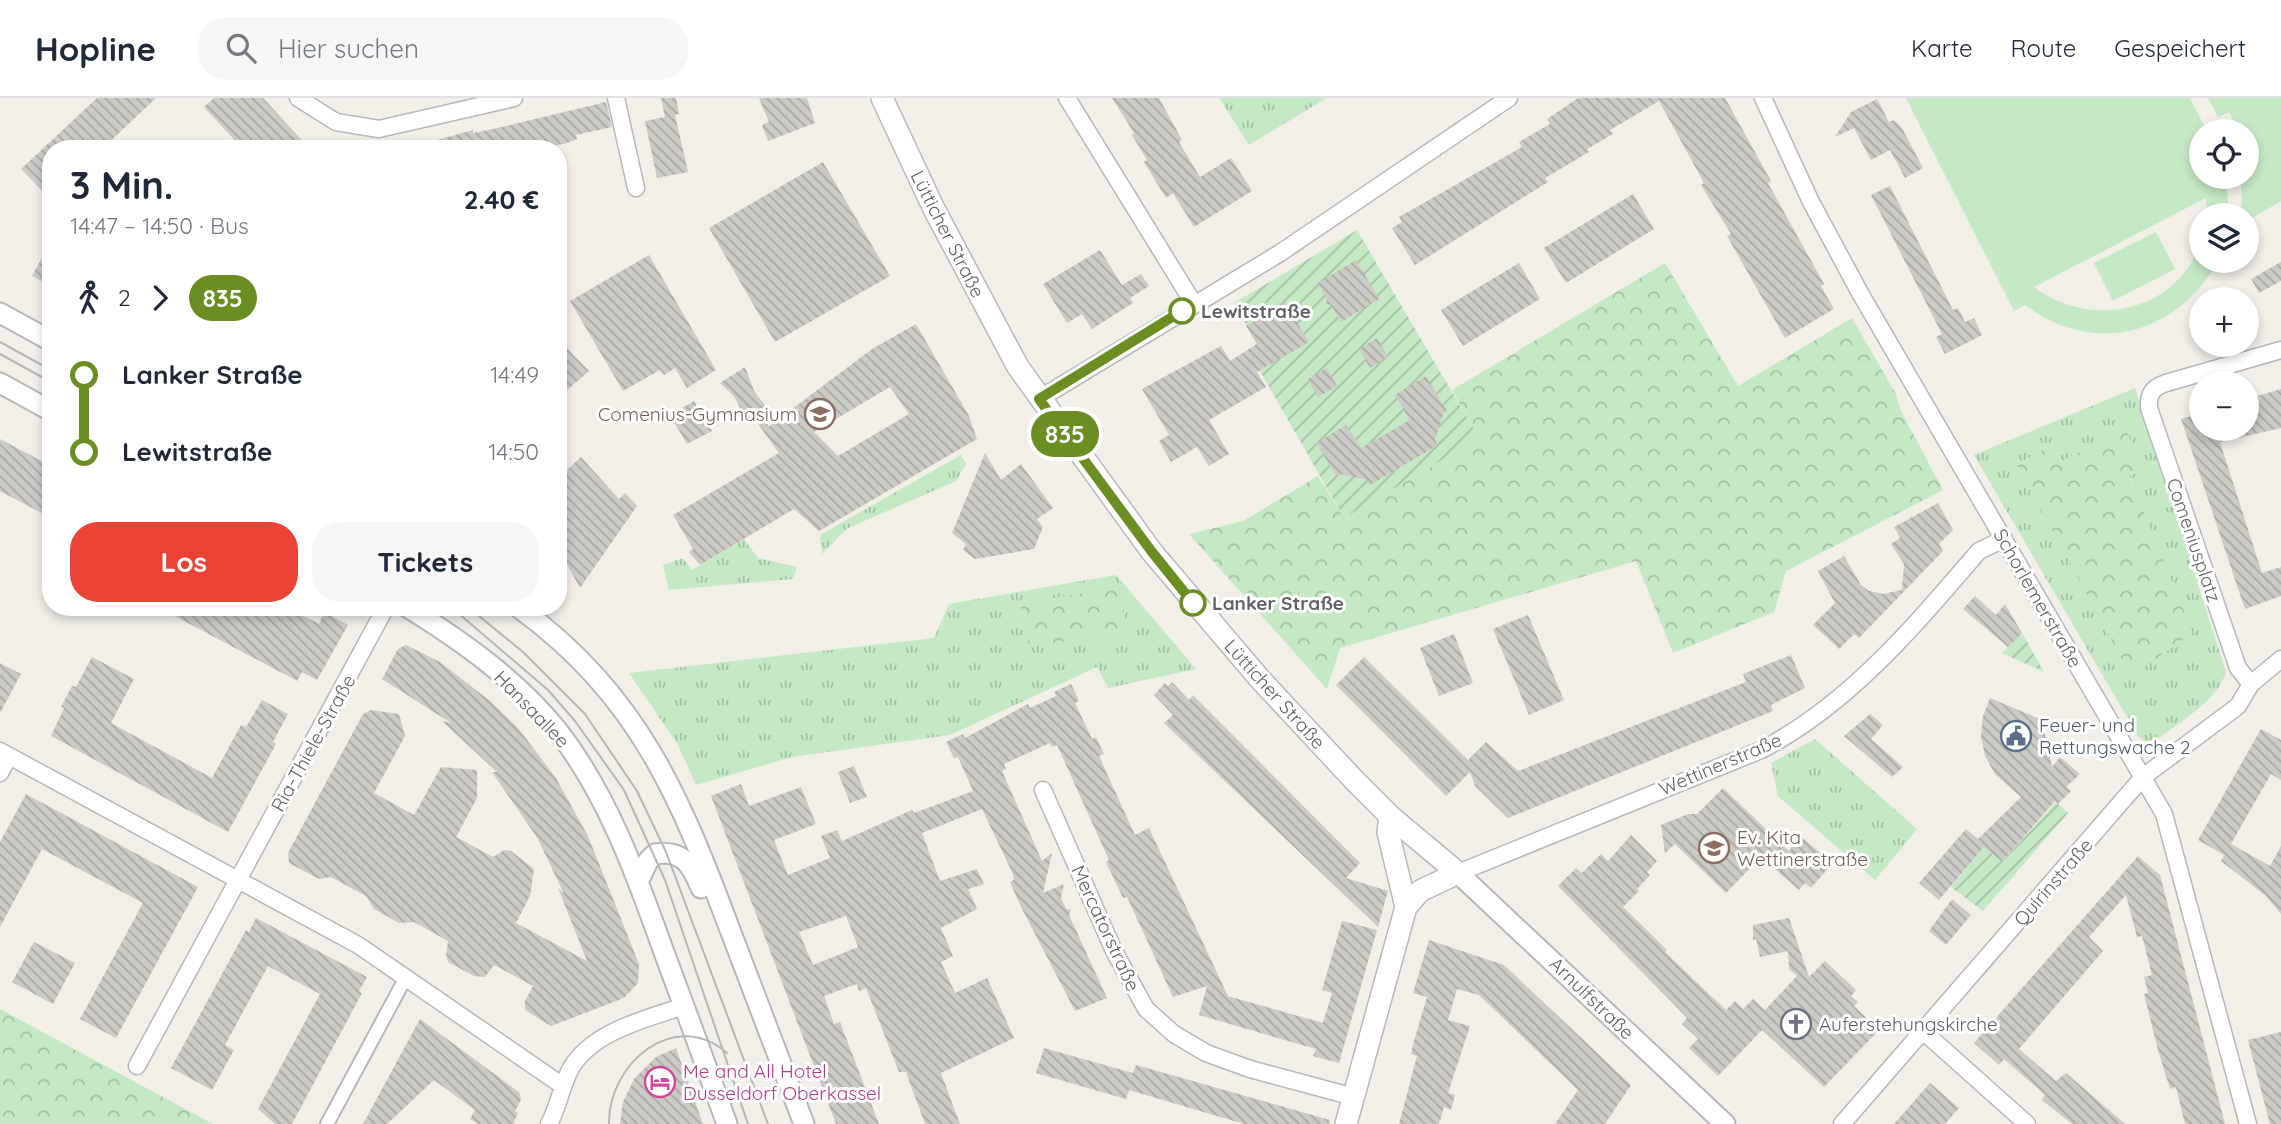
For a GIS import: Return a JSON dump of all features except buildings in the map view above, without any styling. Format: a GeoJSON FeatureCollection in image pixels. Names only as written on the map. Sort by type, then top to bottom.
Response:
{"type":"FeatureCollection","features":[{"type":"Feature","properties":{"kind":"main road","name":"Lütticher Straße"},"geometry":{"type":"LineString","coordinates":[[882,98],[934,209],[1018,367],[1152,552],[1268,689],[1390,816],[1458,873]]}},
{"type":"Feature","properties":{"kind":"main road"},"geometry":{"type":"LineString","coordinates":[[1390,816],[1388,832],[1406,907]]}},
{"type":"Feature","properties":{"kind":"main road"},"geometry":{"type":"LineString","coordinates":[[1346,1124],[1406,907],[1420,891],[1458,873]]}},
{"type":"Feature","properties":{"kind":"street"},"geometry":{"type":"LineString","coordinates":[[298,98],[336,122],[379,128],[514,98]]}},
{"type":"Feature","properties":{"kind":"street"},"geometry":{"type":"LineString","coordinates":[[616,98],[636,188]]}},
{"type":"Feature","properties":{"kind":"street"},"geometry":{"type":"LineString","coordinates":[[1067,98],[1194,304]]}},
{"type":"Feature","properties":{"kind":"street"},"geometry":{"type":"LineString","coordinates":[[1039,399],[1298,242],[1509,98]]}},
{"type":"Feature","properties":{"kind":"street","name":"Schorlemerstraße"},"geometry":{"type":"LineString","coordinates":[[1763,98],[1811,202],[1848,270],[2164,814],[2248,1124]]}},
{"type":"Feature","properties":{"kind":"street"},"geometry":{"type":"LineString","coordinates":[[0,313],[42,336]]}},
{"type":"Feature","properties":{"kind":"street","name":"Comeniusplatz"},"geometry":{"type":"LineString","coordinates":[[2251,684],[2238,668],[2149,408],[2151,392],[2166,383],[2281,349]]}},
{"type":"Feature","properties":{"kind":"street"},"geometry":{"type":"LineString","coordinates":[[0,383],[42,406]]}},
{"type":"Feature","properties":{"kind":"street","name":"Wettinerstraße"},"geometry":{"type":"LineString","coordinates":[[1458,873],[1761,750],[1789,736],[1828,708],[1865,673],[1929,608],[1979,551],[2004,539]]}},
{"type":"Feature","properties":{"kind":"street","name":"Ria-Thiele-Straße"},"geometry":{"type":"LineString","coordinates":[[138,1066],[381,616]]}},
{"type":"Feature","properties":{"kind":"street","name":"Hansaallee"},"geometry":{"type":"LineString","coordinates":[[421,616],[475,652],[556,729],[589,777],[639,880],[727,1124]]}},
{"type":"Feature","properties":{"kind":"street"},"geometry":{"type":"LineString","coordinates":[[529,616],[587,666],[632,721],[660,764],[687,816],[804,1124]]}},
{"type":"Feature","properties":{"kind":"street","name":"Quirinstraße"},"geometry":{"type":"LineString","coordinates":[[1842,1124],[2143,777],[2238,706],[2251,684],[2277,669]]}},
{"type":"Feature","properties":{"kind":"street"},"geometry":{"type":"LineString","coordinates":[[0,773],[4,754],[239,878],[358,945],[563,1086]]}},
{"type":"Feature","properties":{"kind":"street","name":"Mercatorstraße"},"geometry":{"type":"LineString","coordinates":[[1043,790],[1114,951],[1146,1009],[1174,1034],[1206,1053],[1250,1069],[1354,1097]]}},
{"type":"Feature","properties":{"kind":"street"},"geometry":{"type":"LineString","coordinates":[[639,880],[648,861],[655,854],[676,853],[692,866],[702,891],[719,900]]}},
{"type":"Feature","properties":{"kind":"street","name":"Arnulfstraße"},"geometry":{"type":"LineString","coordinates":[[1458,873],[1725,1124]]}},
{"type":"Feature","properties":{"kind":"street"},"geometry":{"type":"LineString","coordinates":[[327,1124],[405,979]]}},
{"type":"Feature","properties":{"kind":"street"},"geometry":{"type":"LineString","coordinates":[[550,1124],[559,1107],[563,1086],[584,1051],[602,1039],[684,1006]]}},
{"type":"Feature","properties":{"kind":"street"},"geometry":{"type":"LineString","coordinates":[[1924,1032],[2027,1124]]}},
{"type":"Feature","properties":{"kind":"green space"},"geometry":{"type":"Polygon","coordinates":[[[1219,98],[1324,98],[1325,99],[1249,145],[1219,98]]]}},
{"type":"Feature","properties":{"kind":"green space"},"geometry":{"type":"Polygon","coordinates":[[[1906,98],[2190,98],[2201,119],[2189,119],[2189,189],[2227,189],[2228,203],[2206,203],[2206,198],[2189,203],[2189,207],[2034,287],[2056,300],[2080,308],[2105,310],[2130,307],[2153,299],[2173,285],[2189,266],[2189,273],[2210,273],[2200,287],[2189,287],[2189,298],[2178,308],[2155,322],[2130,331],[2104,333],[2077,330],[2051,321],[2025,305],[2014,311],[1906,98]]]}},
{"type":"Feature","properties":{"kind":"green space"},"geometry":{"type":"Polygon","coordinates":[[[2208,98],[2281,98],[2281,201],[2259,214],[2259,203],[2242,203],[2241,189],[2259,189],[2259,119],[2233,119],[2229,112],[2218,117],[2208,98]]]}},
{"type":"Feature","properties":{"kind":"green space"},"geometry":{"type":"Polygon","coordinates":[[[1357,230],[1479,438],[1344,518],[1252,357],[1256,342],[1234,303],[1357,230]]]}},
{"type":"Feature","properties":{"kind":"green space"},"geometry":{"type":"Polygon","coordinates":[[[2156,232],[2175,269],[2113,301],[2094,263],[2156,232]]]}},
{"type":"Feature","properties":{"kind":"green space"},"geometry":{"type":"Polygon","coordinates":[[[1665,263],[1738,386],[1852,318],[1896,394],[1900,409],[1943,490],[1786,571],[1774,612],[1673,653],[1636,561],[1340,648],[1327,689],[1189,534],[1243,521],[1318,476],[1344,518],[1479,438],[1452,390],[1665,263]]]}},
{"type":"Feature","properties":{"kind":"green space"},"geometry":{"type":"Polygon","coordinates":[[[2135,388],[2226,672],[2214,693],[2205,702],[2154,742],[2146,742],[2138,736],[1974,455],[2135,388]],[[2102,441],[2060,462],[2051,445],[2017,465],[2132,675],[2155,540],[2129,475],[2143,469],[2102,441]]]}},
{"type":"Feature","properties":{"kind":"green space"},"geometry":{"type":"Polygon","coordinates":[[[2123,423],[2144,470],[2129,476],[2193,633],[2131,676],[2017,465],[2051,445],[2060,462],[2101,441],[2099,434],[2123,423]]]}},
{"type":"Feature","properties":{"kind":"green space"},"geometry":{"type":"Polygon","coordinates":[[[961,455],[966,464],[956,481],[846,529],[822,554],[820,535],[961,455]]]}},
{"type":"Feature","properties":{"kind":"green space"},"geometry":{"type":"Polygon","coordinates":[[[744,539],[758,558],[797,567],[793,579],[669,590],[663,565],[683,558],[692,570],[744,539]]]}},
{"type":"Feature","properties":{"kind":"green space"},"geometry":{"type":"Polygon","coordinates":[[[1116,575],[1196,669],[1108,688],[1097,667],[950,735],[792,757],[696,785],[678,745],[629,673],[934,638],[949,604],[1116,575]]]}},
{"type":"Feature","properties":{"kind":"green space"},"geometry":{"type":"Polygon","coordinates":[[[1119,588],[1128,631],[1029,647],[1020,603],[1119,588]]]}},
{"type":"Feature","properties":{"kind":"green space"},"geometry":{"type":"Polygon","coordinates":[[[2022,633],[2044,672],[2002,653],[2022,633]]]}},
{"type":"Feature","properties":{"kind":"green space"},"geometry":{"type":"Polygon","coordinates":[[[1815,739],[1917,829],[1875,880],[1778,796],[1771,763],[1815,739]]]}},
{"type":"Feature","properties":{"kind":"green space"},"geometry":{"type":"Polygon","coordinates":[[[2056,802],[2068,813],[1983,911],[1951,887],[1984,847],[2002,862],[2056,802]]]}},
{"type":"Feature","properties":{"kind":"green space"},"geometry":{"type":"Polygon","coordinates":[[[0,1009],[213,1124],[0,1124],[0,1009]]]}},
{"type":"Feature","properties":{"kind":"tram line"},"geometry":{"type":"LineString","coordinates":[[0,342],[42,365]]}},
{"type":"Feature","properties":{"kind":"tram line"},"geometry":{"type":"LineString","coordinates":[[0,354],[42,377]]}},
{"type":"Feature","properties":{"kind":"tram line"},"geometry":{"type":"LineString","coordinates":[[462,616],[548,690],[575,721],[624,790],[665,880],[748,1124]]}},
{"type":"Feature","properties":{"kind":"tram line"},"geometry":{"type":"LineString","coordinates":[[479,616],[523,652],[585,714],[637,791],[666,852],[768,1124]]}},
{"type":"Feature","properties":{"kind":"tram line"},"geometry":{"type":"LineString","coordinates":[[609,1124],[612,1102],[620,1081],[632,1063],[648,1049],[666,1039],[686,1036],[707,1040],[727,1053]]}},
{"type":"Feature","properties":{"kind":"bus line","name":"835"},"geometry":{"type":"LineString","coordinates":[[1182,311],[1039,399],[1193,603]]}},
{"type":"Feature","properties":{"kind":"place","name":"Lewitstraße"},"geometry":{"type":"Point","coordinates":[1182,311]}},
{"type":"Feature","properties":{"kind":"place","name":"Comenius-Gymnasium"},"geometry":{"type":"Point","coordinates":[820,414]}},
{"type":"Feature","properties":{"kind":"place","name":"Lanker Straße"},"geometry":{"type":"Point","coordinates":[1193,603]}},
{"type":"Feature","properties":{"kind":"place","name":"Feuer- und Rettungswache 2"},"geometry":{"type":"Point","coordinates":[2016,736]}},
{"type":"Feature","properties":{"kind":"place","name":"Ev. Kita Wettinerstraße"},"geometry":{"type":"Point","coordinates":[1714,848]}},
{"type":"Feature","properties":{"kind":"place","name":"Auferstehungskirche"},"geometry":{"type":"Point","coordinates":[1796,1024]}},
{"type":"Feature","properties":{"kind":"place","name":"Me and All Hotel Dusseldorf Oberkassel"},"geometry":{"type":"Point","coordinates":[660,1082]}}]}
